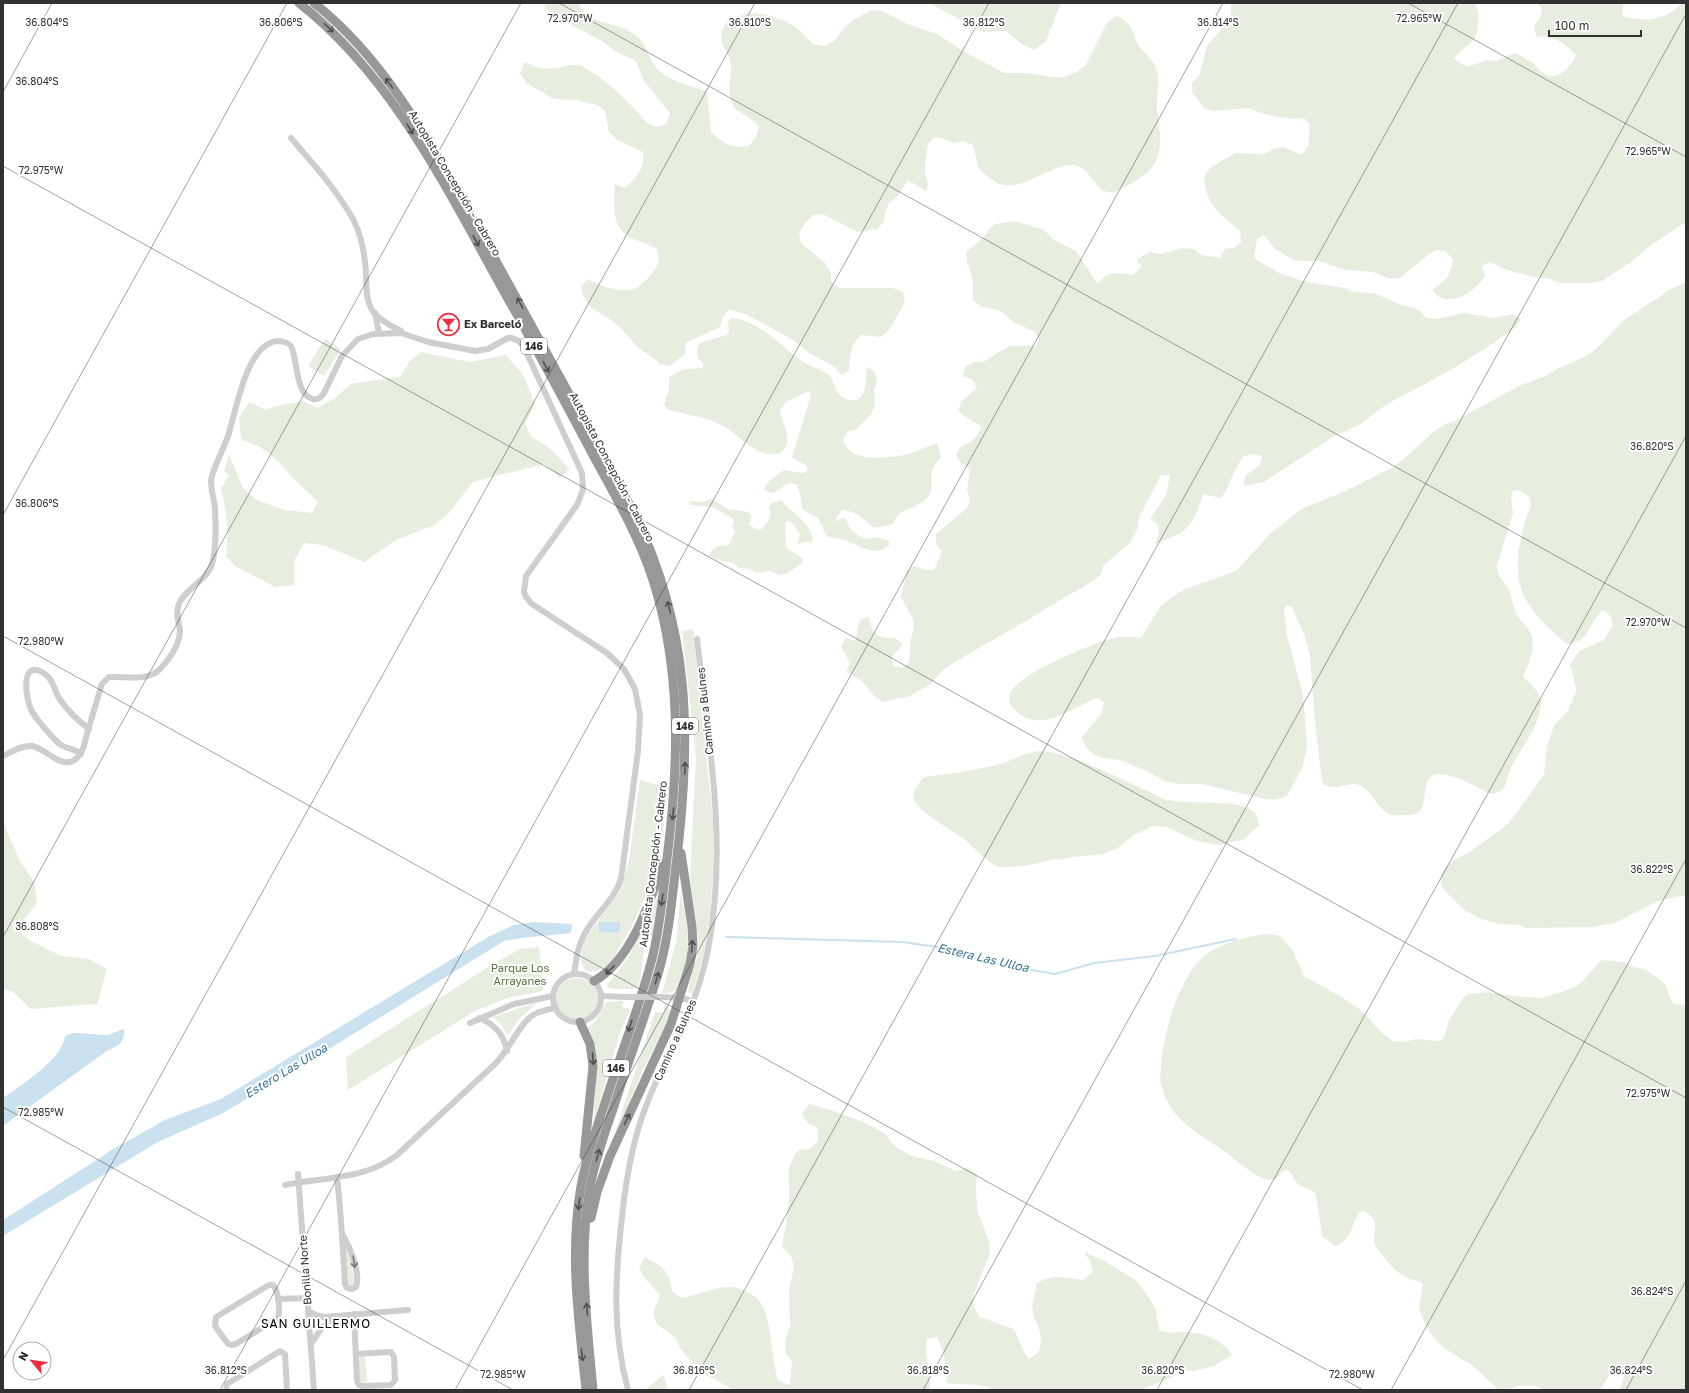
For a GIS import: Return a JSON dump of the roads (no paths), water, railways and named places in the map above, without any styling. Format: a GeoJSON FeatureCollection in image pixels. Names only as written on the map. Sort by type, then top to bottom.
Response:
{"type":"FeatureCollection","features":[{"type":"Feature","properties":{"kind":"highway","name":"Autopista Concepción - Cabrero"},"geometry":{"type":"LineString","coordinates":[[299,3],[330,29],[361,62],[405,121],[445,186],[524,327],[635,535],[657,592],[668,644],[674,693],[676,769],[674,800],[663,894],[653,953],[594,1138],[581,1187],[576,1224],[575,1263],[586,1390]]}},
{"type":"Feature","properties":{"kind":"highway","name":"Autopista Concepción - Cabrero"},"geometry":{"type":"LineString","coordinates":[[314,3],[346,32],[371,59],[392,87],[453,184],[506,277],[633,512],[646,539],[661,578],[677,646],[684,692],[686,734],[685,774],[679,838],[667,933],[663,956],[602,1141],[592,1176],[585,1224],[584,1262],[593,1390]]}},
{"type":"Feature","properties":{"kind":"highway"},"geometry":{"type":"LineString","coordinates":[[584,1262],[592,1213],[602,1178],[610,1156],[671,1024],[681,998],[690,964],[693,936],[679,838]]}},
{"type":"Feature","properties":{"kind":"highway"},"geometry":{"type":"LineString","coordinates":[[594,981],[605,975],[616,964],[636,930],[652,895],[668,847]]}},
{"type":"Feature","properties":{"kind":"highway"},"geometry":{"type":"LineString","coordinates":[[580,1022],[590,1044],[593,1066],[581,1187]]}},
{"type":"Feature","properties":{"kind":"street"},"geometry":{"type":"LineString","coordinates":[[291,138],[334,191],[356,225],[360,236],[366,274],[367,295],[370,305],[375,313],[379,333]]}},
{"type":"Feature","properties":{"kind":"street"},"geometry":{"type":"LineString","coordinates":[[375,313],[395,328],[406,334],[428,342],[475,351],[494,347],[508,338],[519,341],[524,347],[582,473],[584,482],[583,490],[577,505],[526,576],[524,592],[532,604],[607,653],[620,665],[630,677],[635,689],[640,715],[638,751],[623,872],[619,887],[584,935],[577,954],[574,974]]}},
{"type":"Feature","properties":{"kind":"street"},"geometry":{"type":"LineString","coordinates":[[3,756],[21,747],[34,746],[60,761],[67,763],[75,760],[81,754],[102,684],[105,679],[109,676],[140,678],[154,674],[160,669],[176,648],[180,636],[177,616],[178,605],[206,574],[213,560],[215,510],[212,500],[211,479],[226,441],[251,363],[268,344],[279,341],[288,343],[293,350],[301,389],[308,397],[317,399],[321,398],[338,363],[347,350],[362,337],[379,333],[406,334]]}},
{"type":"Feature","properties":{"kind":"street","name":"Camino a Bulnes"},"geometry":{"type":"LineString","coordinates":[[628,1390],[618,1346],[615,1306],[617,1257],[627,1180],[643,1114],[657,1079],[678,1038],[693,1001],[705,963],[717,889],[718,858],[713,778],[697,639]]}},
{"type":"Feature","properties":{"kind":"street"},"geometry":{"type":"LineString","coordinates":[[81,754],[61,745],[55,740],[31,711],[28,703],[25,683],[28,675],[33,671],[38,671],[48,676],[66,708],[89,729]]}},
{"type":"Feature","properties":{"kind":"street"},"geometry":{"type":"LineString","coordinates":[[574,974],[583,975],[594,981],[598,986],[601,996],[600,1005],[596,1013],[589,1019],[580,1022],[565,1020],[559,1015],[554,1008],[553,996],[558,983],[565,977],[574,974]]}},
{"type":"Feature","properties":{"kind":"street"},"geometry":{"type":"LineString","coordinates":[[470,1023],[514,1004],[553,996]]}},
{"type":"Feature","properties":{"kind":"street"},"geometry":{"type":"LineString","coordinates":[[601,996],[681,998],[693,1001]]}},
{"type":"Feature","properties":{"kind":"street"},"geometry":{"type":"LineString","coordinates":[[285,1185],[337,1177],[369,1170],[392,1159],[490,1069],[507,1051],[529,1017],[539,1012],[554,1008]]}},
{"type":"Feature","properties":{"kind":"street"},"geometry":{"type":"LineString","coordinates":[[480,1018],[492,1025],[499,1032],[507,1051]]}},
{"type":"Feature","properties":{"kind":"street","name":"Bonilla Norte"},"geometry":{"type":"LineString","coordinates":[[298,1174],[314,1390]]}},
{"type":"Feature","properties":{"kind":"street"},"geometry":{"type":"LineString","coordinates":[[337,1177],[343,1235],[345,1284],[348,1288],[352,1289],[356,1286],[357,1282],[354,1257],[343,1235]]}},
{"type":"Feature","properties":{"kind":"street"},"geometry":{"type":"LineString","coordinates":[[269,1285],[276,1287],[278,1299],[279,1314],[276,1320],[234,1345],[228,1344],[216,1326],[215,1319],[219,1314],[269,1285]]}},
{"type":"Feature","properties":{"kind":"street"},"geometry":{"type":"LineString","coordinates":[[278,1299],[308,1298]]}},
{"type":"Feature","properties":{"kind":"street"},"geometry":{"type":"LineString","coordinates":[[308,1311],[320,1316],[334,1316],[408,1310]]}},
{"type":"Feature","properties":{"kind":"street"},"geometry":{"type":"LineString","coordinates":[[354,1314],[357,1381],[359,1385],[389,1385],[394,1383],[394,1357],[391,1352],[356,1354]]}},
{"type":"Feature","properties":{"kind":"street"},"geometry":{"type":"LineString","coordinates":[[311,1344],[321,1329],[334,1316]]}},
{"type":"Feature","properties":{"kind":"street"},"geometry":{"type":"LineString","coordinates":[[226,1390],[227,1384],[280,1351],[285,1354],[287,1390]]}},
{"type":"Feature","properties":{"kind":"water","name":"Estero Las Ulloa"},"geometry":{"type":"Polygon","coordinates":[[[533,922],[572,924],[571,933],[504,941],[223,1113],[156,1143],[3,1236],[3,1220],[115,1148],[165,1120],[221,1099],[490,936],[514,925],[533,922]]]}},
{"type":"Feature","properties":{"kind":"water"},"geometry":{"type":"Polygon","coordinates":[[[599,922],[620,922],[619,933],[599,932],[599,922]]]}},
{"type":"Feature","properties":{"kind":"water"},"geometry":{"type":"Polygon","coordinates":[[[124,1029],[122,1040],[118,1045],[108,1050],[3,1126],[3,1098],[40,1071],[57,1054],[65,1036],[73,1033],[108,1035],[124,1029]]]}},
{"type":"Feature","properties":{"kind":"waterway","name":"Estera Las Ulloa"},"geometry":{"type":"LineString","coordinates":[[726,937],[903,942],[957,950],[991,963],[1055,974],[1094,963],[1155,956],[1236,939]]}},
{"type":"Feature","properties":{"kind":"place","name":"Ex Barceló"},"geometry":{"type":"Point","coordinates":[448,324]}},
{"type":"Feature","properties":{"kind":"district","name":"SAN GUILLERMO"},"geometry":{"type":"Point","coordinates":[316,1324]}},
{"type":"Feature","properties":{"kind":"park label","name":"Parque Los Arrayanes"},"geometry":{"type":"Point","coordinates":[520,974]}}]}
